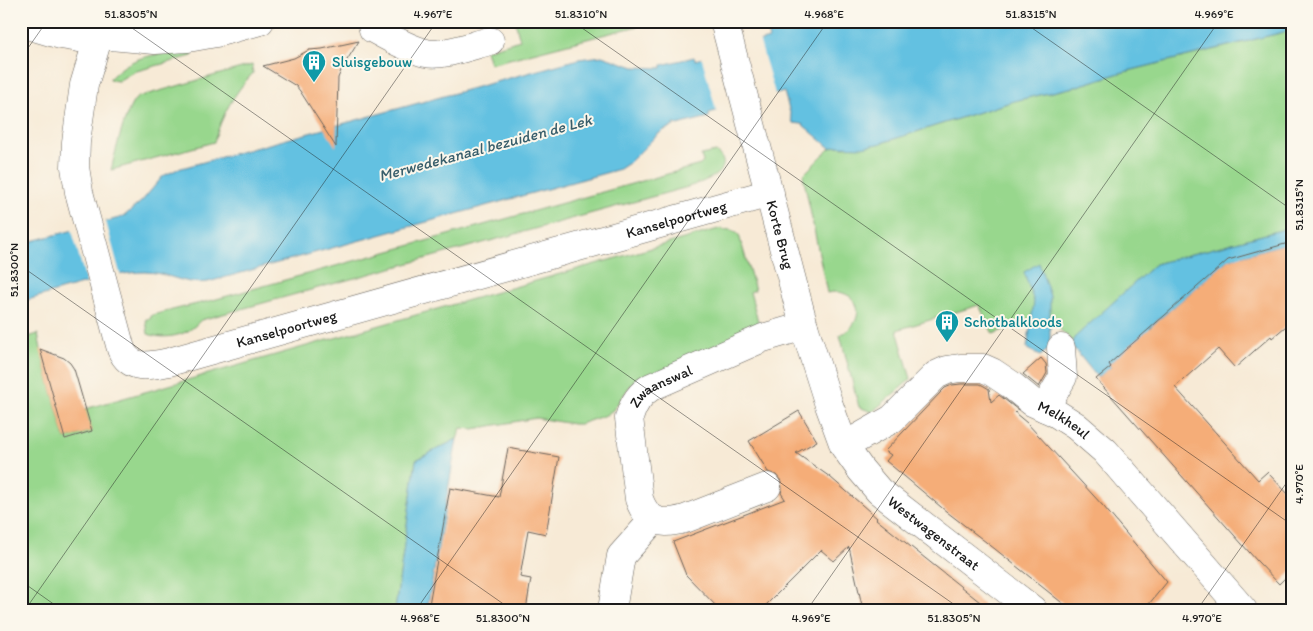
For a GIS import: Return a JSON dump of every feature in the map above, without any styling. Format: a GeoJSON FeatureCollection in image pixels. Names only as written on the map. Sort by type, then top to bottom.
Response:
{"type":"FeatureCollection","features":[{"type":"Feature","properties":{"kind":"street"},"geometry":{"type":"LineString","coordinates":[[21,23],[61,35],[79,38],[94,28],[155,40],[188,38],[216,33],[260,21]]}},
{"type":"Feature","properties":{"kind":"street"},"geometry":{"type":"LineString","coordinates":[[371,21],[373,29],[427,54],[439,54],[490,41]]}},
{"type":"Feature","properties":{"kind":"street","name":"Korte Brug"},"geometry":{"type":"LineString","coordinates":[[724,21],[804,326],[844,446]]}},
{"type":"Feature","properties":{"kind":"street","name":"Kanselpoortweg"},"geometry":{"type":"LineString","coordinates":[[94,28],[76,142],[76,179],[124,355],[129,361],[140,366],[154,365],[188,356],[770,193]]}},
{"type":"Feature","properties":{"kind":"street","name":"Zwaanswal"},"geometry":{"type":"LineString","coordinates":[[654,519],[645,511],[639,500],[629,418],[632,408],[643,391],[763,338],[804,326]]}},
{"type":"Feature","properties":{"kind":"street"},"geometry":{"type":"LineString","coordinates":[[1039,405],[1063,377],[1061,348]]}},
{"type":"Feature","properties":{"kind":"street","name":"Melkheul"},"geometry":{"type":"LineString","coordinates":[[844,446],[892,419],[936,375],[947,370],[960,368],[983,368],[992,372],[1039,405],[1076,426],[1105,451],[1243,610]]}},
{"type":"Feature","properties":{"kind":"street","name":"Westwagenstraat"},"geometry":{"type":"LineString","coordinates":[[844,446],[860,470],[879,491],[1033,610]]}},
{"type":"Feature","properties":{"kind":"street"},"geometry":{"type":"LineString","coordinates":[[612,610],[621,556],[654,519],[661,522],[678,520],[767,487]]}},
{"type":"Feature","properties":{"kind":"green space"},"geometry":{"type":"Polygon","coordinates":[[[515,21],[657,21],[490,64],[486,50],[520,40],[515,21]]]}},
{"type":"Feature","properties":{"kind":"green space"},"geometry":{"type":"Polygon","coordinates":[[[1292,30],[1292,227],[1155,264],[1072,341],[1044,314],[993,334],[979,305],[897,330],[911,379],[872,412],[859,407],[840,335],[855,322],[858,314],[857,306],[847,295],[838,292],[827,293],[803,175],[830,148],[878,144],[1014,101],[1292,30]]]}},
{"type":"Feature","properties":{"kind":"green space"},"geometry":{"type":"Polygon","coordinates":[[[193,53],[192,56],[133,72],[118,81],[110,80],[129,63],[138,59],[148,56],[193,53]]]}},
{"type":"Feature","properties":{"kind":"green space"},"geometry":{"type":"Polygon","coordinates":[[[252,65],[253,73],[229,105],[214,142],[111,170],[125,119],[129,109],[138,97],[252,65]]]}},
{"type":"Feature","properties":{"kind":"green space"},"geometry":{"type":"Polygon","coordinates":[[[716,152],[722,159],[723,165],[721,170],[709,179],[688,187],[201,320],[190,330],[179,335],[163,337],[148,334],[146,319],[150,319],[152,315],[213,300],[700,165],[703,162],[701,155],[716,152]]]}},
{"type":"Feature","properties":{"kind":"green space"},"geometry":{"type":"Polygon","coordinates":[[[722,228],[723,230],[734,231],[739,235],[755,290],[750,292],[761,332],[637,381],[630,386],[613,410],[606,415],[580,424],[536,418],[473,429],[461,428],[457,439],[416,460],[395,610],[21,610],[21,339],[38,334],[65,439],[92,431],[85,409],[722,228]]]}},
{"type":"Feature","properties":{"kind":"water","name":"Merwedekanaal bezuiden de Lek"},"geometry":{"type":"Polygon","coordinates":[[[769,21],[1292,21],[1292,30],[1014,101],[878,144],[861,147],[837,146],[830,148],[802,124],[793,123],[784,92],[709,113],[709,117],[677,125],[674,124],[674,126],[662,131],[629,163],[620,169],[208,282],[184,281],[161,274],[145,272],[134,273],[82,284],[21,302],[21,244],[123,217],[142,201],[163,176],[178,169],[579,59],[602,56],[634,67],[662,68],[662,65],[694,57],[695,60],[769,39],[767,33],[772,31],[769,21]]]}},
{"type":"Feature","properties":{"kind":"water"},"geometry":{"type":"Polygon","coordinates":[[[1292,227],[1292,242],[1228,260],[1150,327],[1152,330],[1109,364],[1111,367],[1098,378],[1072,346],[1074,338],[1155,264],[1292,227]]]}},
{"type":"Feature","properties":{"kind":"water"},"geometry":{"type":"Polygon","coordinates":[[[1039,263],[1050,296],[1050,348],[1040,356],[1027,348],[1034,302],[1024,272],[1039,263]]]}},
{"type":"Feature","properties":{"kind":"water"},"geometry":{"type":"Polygon","coordinates":[[[457,439],[427,610],[395,610],[416,460],[457,439]]]}},
{"type":"Feature","properties":{"kind":"pier"},"geometry":{"type":"Polygon","coordinates":[[[759,39],[776,97],[717,113],[701,55],[759,39]]]}},
{"type":"Feature","properties":{"kind":"pier"},"geometry":{"type":"Polygon","coordinates":[[[105,218],[121,277],[87,285],[71,227],[105,218]]]}},
{"type":"Feature","properties":{"kind":"building","name":"Sluisgebouw"},"geometry":{"type":"Polygon","coordinates":[[[359,41],[338,78],[336,147],[296,86],[263,66],[294,58],[309,50],[359,41]]]}},
{"type":"Feature","properties":{"kind":"building"},"geometry":{"type":"Polygon","coordinates":[[[1292,242],[1292,321],[1272,338],[1271,336],[1235,368],[1218,349],[1175,387],[1258,480],[1267,472],[1292,498],[1292,571],[1279,584],[1096,379],[1111,367],[1109,364],[1228,260],[1292,242]]]}},
{"type":"Feature","properties":{"kind":"building"},"geometry":{"type":"Polygon","coordinates":[[[40,349],[64,358],[74,369],[92,431],[65,439],[40,349]]]}},
{"type":"Feature","properties":{"kind":"building"},"geometry":{"type":"Polygon","coordinates":[[[1041,358],[1046,364],[1047,373],[1039,387],[1023,374],[1041,358]]]}},
{"type":"Feature","properties":{"kind":"building"},"geometry":{"type":"Polygon","coordinates":[[[980,384],[989,389],[991,402],[999,395],[1018,410],[1015,413],[1027,423],[1104,507],[1167,582],[1144,610],[1071,610],[886,461],[891,455],[885,451],[940,393],[952,385],[980,384]]]}},
{"type":"Feature","properties":{"kind":"building"},"geometry":{"type":"Polygon","coordinates":[[[799,411],[817,441],[796,453],[830,477],[876,519],[990,610],[863,610],[849,547],[834,561],[821,550],[761,610],[720,610],[686,575],[673,542],[785,499],[781,493],[781,481],[776,475],[768,472],[749,441],[799,411]]]}},
{"type":"Feature","properties":{"kind":"building"},"geometry":{"type":"Polygon","coordinates":[[[508,448],[559,457],[546,534],[528,530],[520,577],[531,579],[526,610],[428,610],[450,488],[499,497],[508,448]]]}},
{"type":"Feature","properties":{"kind":"place","name":"Sluisgebouw"},"geometry":{"type":"Point","coordinates":[314,83]}},
{"type":"Feature","properties":{"kind":"place","name":"Schotbalkloods"},"geometry":{"type":"Point","coordinates":[947,343]}}]}
